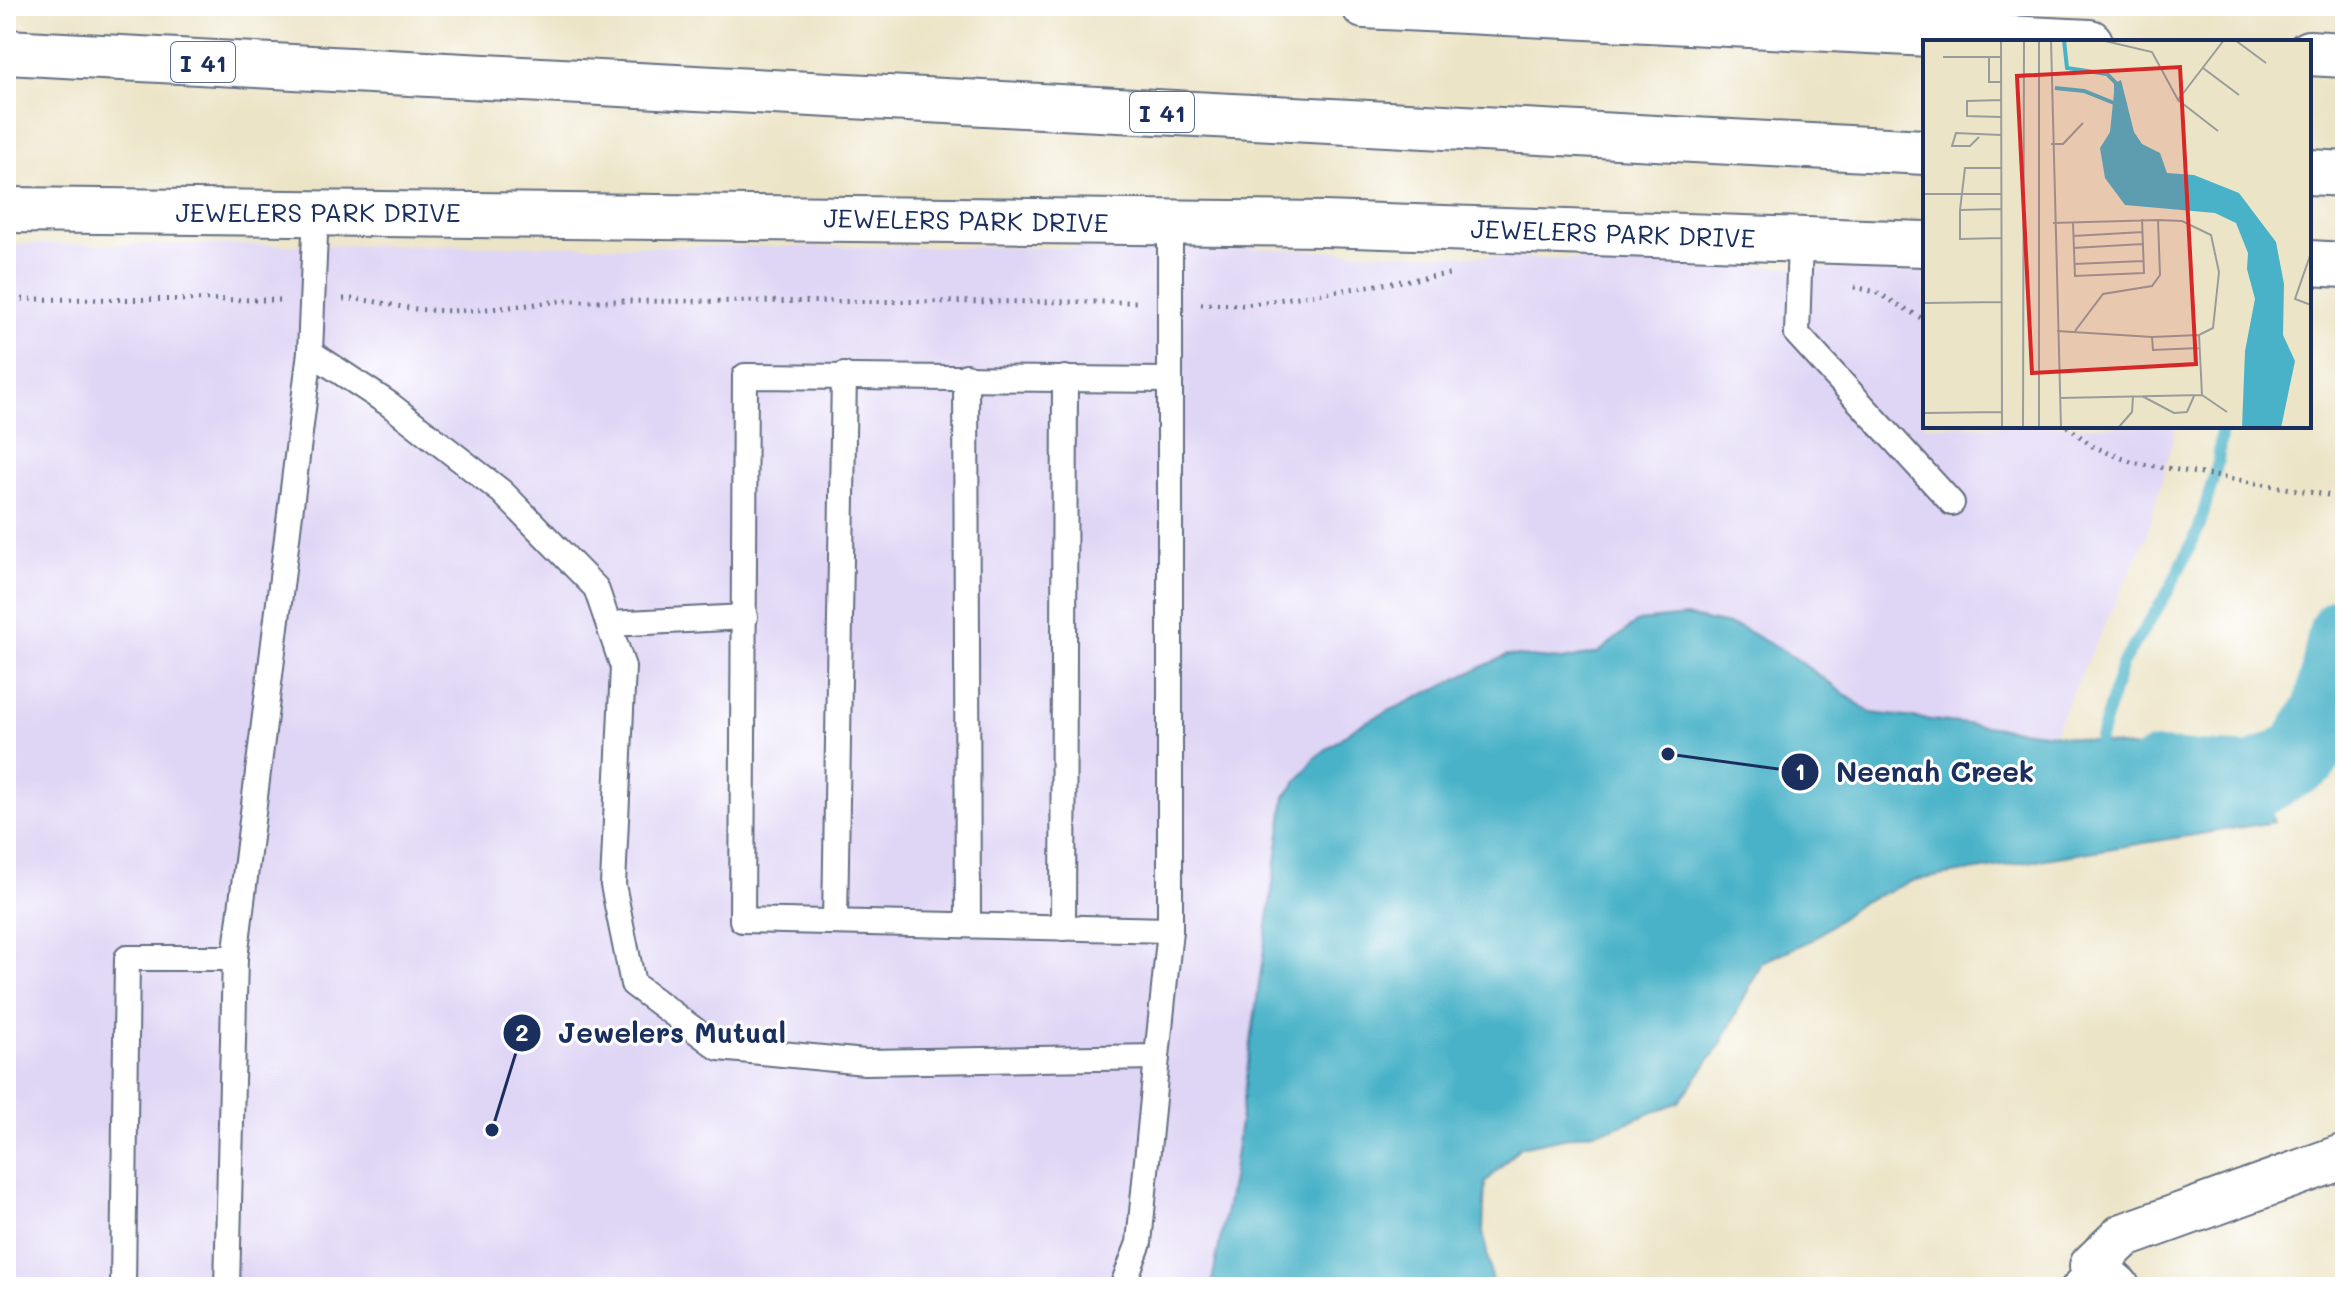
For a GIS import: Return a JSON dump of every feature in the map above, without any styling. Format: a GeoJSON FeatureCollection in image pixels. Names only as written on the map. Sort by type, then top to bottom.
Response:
{"type":"FeatureCollection","features":[{"type":"Feature","properties":{"kind":"main road"},"geometry":{"type":"LineString","coordinates":[[1364,6],[2050,40]]}},
{"type":"Feature","properties":{"kind":"main road","name":"I 41"},"geometry":{"type":"LineString","coordinates":[[6,52],[1923,152]]}},
{"type":"Feature","properties":{"kind":"main road"},"geometry":{"type":"LineString","coordinates":[[2311,53],[2345,55]]}},
{"type":"Feature","properties":{"kind":"main road"},"geometry":{"type":"LineString","coordinates":[[2311,172],[2345,174]]}},
{"type":"Feature","properties":{"kind":"main road","name":"JEWELERS PARK DRIVE"},"geometry":{"type":"LineString","coordinates":[[6,210],[1323,224],[1923,244]]}},
{"type":"Feature","properties":{"kind":"main road"},"geometry":{"type":"LineString","coordinates":[[2311,263],[2345,265]]}},
{"type":"Feature","properties":{"kind":"main road"},"geometry":{"type":"LineString","coordinates":[[2094,1280],[2123,1236],[2345,1156]]}},
{"type":"Feature","properties":{"kind":"lane"},"geometry":{"type":"LineString","coordinates":[[227,1287],[235,958],[310,352],[316,211]]}},
{"type":"Feature","properties":{"kind":"lane"},"geometry":{"type":"LineString","coordinates":[[1122,1287],[1139,1243],[1170,930],[1170,224]]}},
{"type":"Feature","properties":{"kind":"lane"},"geometry":{"type":"LineString","coordinates":[[1800,240],[1797,334],[1952,503]]}},
{"type":"Feature","properties":{"kind":"lane"},"geometry":{"type":"LineString","coordinates":[[310,352],[389,404],[502,492],[596,588],[623,667],[613,885],[633,984],[719,1048],[865,1062],[1157,1057]]}},
{"type":"Feature","properties":{"kind":"lane"},"geometry":{"type":"LineString","coordinates":[[835,922],[844,375]]}},
{"type":"Feature","properties":{"kind":"lane"},"geometry":{"type":"LineString","coordinates":[[1168,380],[745,376],[742,920],[1170,930]]}},
{"type":"Feature","properties":{"kind":"lane"},"geometry":{"type":"LineString","coordinates":[[966,376],[968,925]]}},
{"type":"Feature","properties":{"kind":"lane"},"geometry":{"type":"LineString","coordinates":[[1063,928],[1065,378]]}},
{"type":"Feature","properties":{"kind":"lane"},"geometry":{"type":"LineString","coordinates":[[609,624],[745,617]]}},
{"type":"Feature","properties":{"kind":"lane"},"geometry":{"type":"LineString","coordinates":[[123,1287],[127,958],[235,958]]}},
{"type":"Feature","properties":{"kind":"path"},"geometry":{"type":"LineString","coordinates":[[6,299],[365,299],[417,309],[487,309],[559,301],[1245,305],[1458,273]]}},
{"type":"Feature","properties":{"kind":"path"},"geometry":{"type":"LineString","coordinates":[[1798,282],[1838,283],[1876,292],[1923,319]]}},
{"type":"Feature","properties":{"kind":"path"},"geometry":{"type":"LineString","coordinates":[[2070,428],[2092,446],[2131,462],[2345,498]]}},
{"type":"Feature","properties":{"kind":"shaded area"},"geometry":{"type":"Polygon","coordinates":[[[6,244],[1250,248],[1923,272],[1923,428],[2175,428],[2147,536],[2053,734],[1871,713],[1795,658],[1638,621],[1598,653],[1562,660],[1507,655],[1357,725],[1316,757],[1285,798],[1232,1179],[1211,1287],[6,1287],[6,244]]]}},
{"type":"Feature","properties":{"kind":"water"},"geometry":{"type":"Polygon","coordinates":[[[1686,616],[1742,628],[1795,658],[1871,713],[2053,734],[2255,770],[2274,822],[1915,880],[1862,902],[1812,940],[1762,962],[1721,1044],[1679,1102],[1613,1128],[1520,1147],[1485,1183],[1483,1231],[1493,1287],[1211,1287],[1232,1179],[1285,797],[1316,757],[1357,726],[1507,655],[1562,660],[1598,653],[1638,621],[1686,616]]]}},
{"type":"Feature","properties":{"kind":"waterway"},"geometry":{"type":"LineString","coordinates":[[2095,755],[2122,664],[2169,590],[2199,528],[2218,462],[2222,428]]}},
{"type":"Feature","properties":{"kind":"waterway"},"geometry":{"type":"LineString","coordinates":[[2159,776],[2256,781],[2304,754],[2330,711],[2345,634]]}},
{"type":"Feature","properties":{"kind":"place","name":"Neenah Creek"},"geometry":{"type":"Point","coordinates":[1668,754]}},
{"type":"Feature","properties":{"kind":"place","name":"Jewelers Mutual"},"geometry":{"type":"Point","coordinates":[492,1130]}}]}
